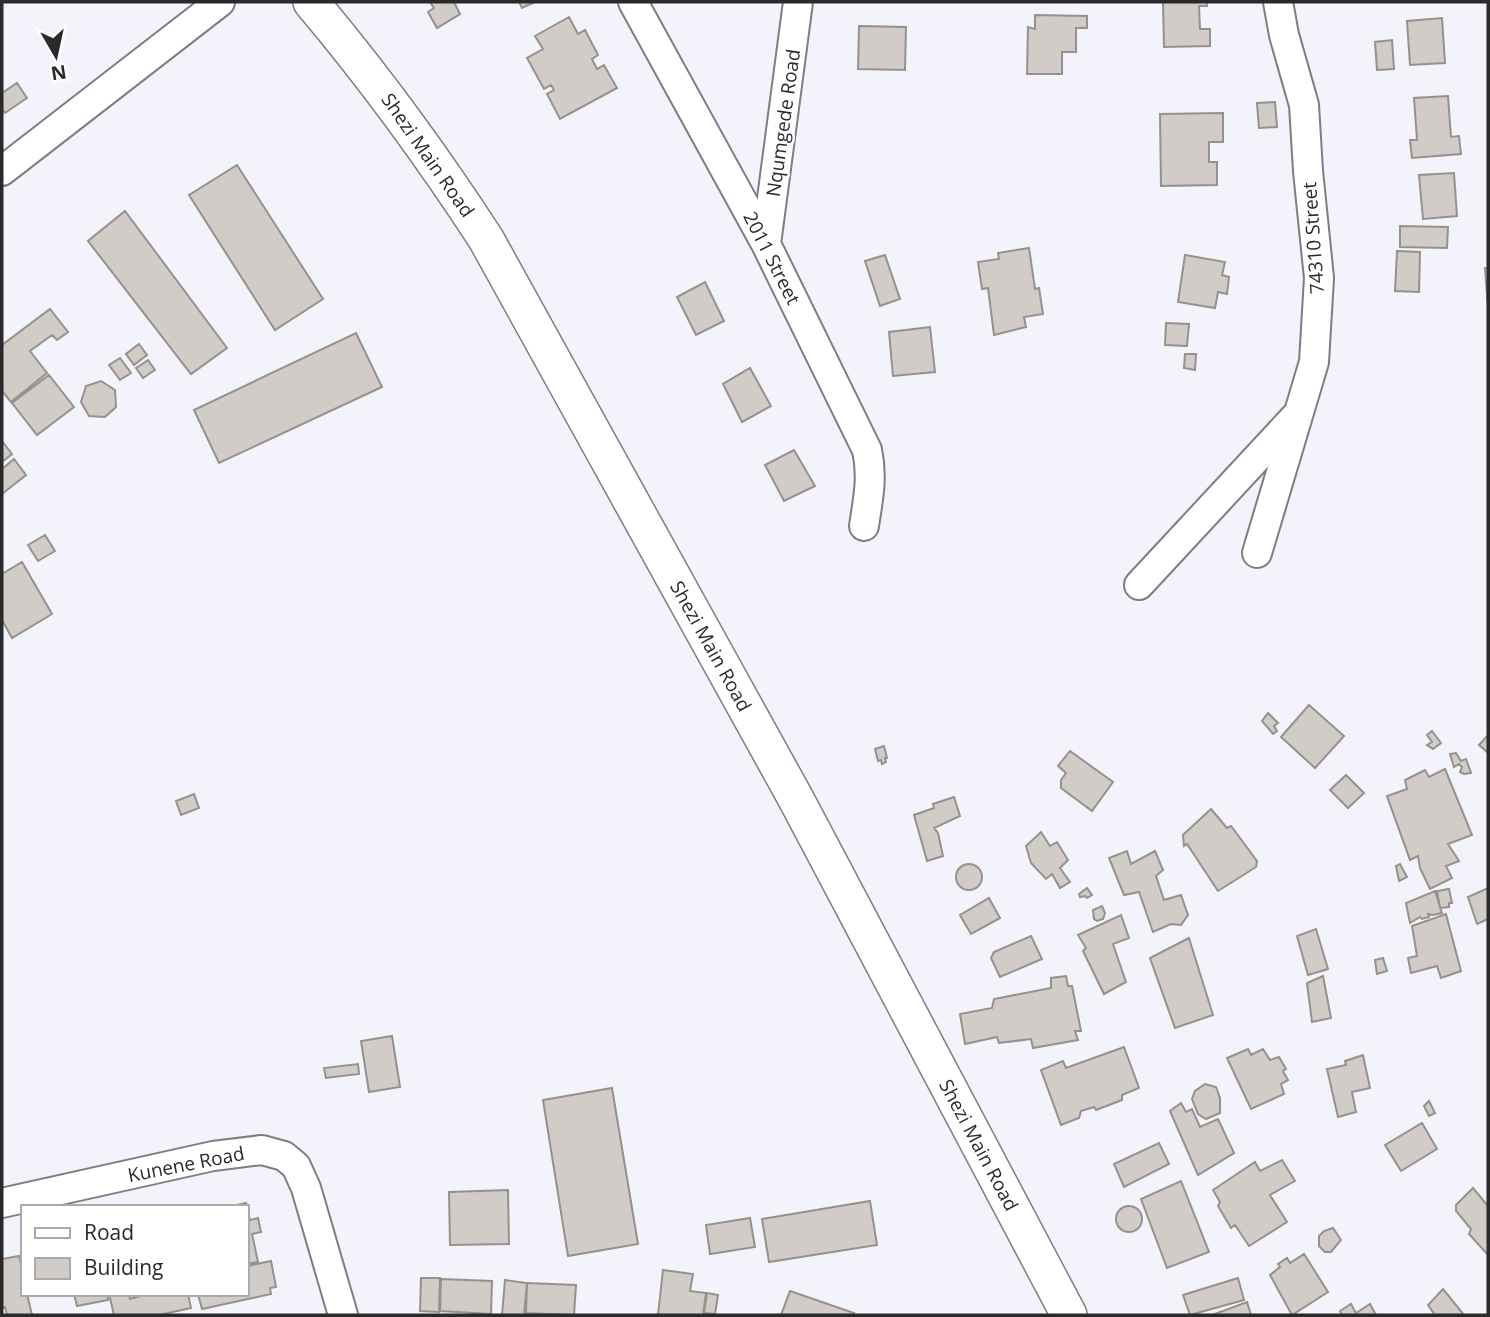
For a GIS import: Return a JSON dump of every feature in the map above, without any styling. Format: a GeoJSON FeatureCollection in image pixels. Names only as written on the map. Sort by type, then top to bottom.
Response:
{"type":"FeatureCollection","features":[{"type":"Feature","properties":{"kind":"street"},"geometry":{"type":"LineString","coordinates":[[2,171],[220,2]]}},
{"type":"Feature","properties":{"kind":"street","name":"Shezi Main Road"},"geometry":{"type":"LineString","coordinates":[[312,2],[367,68],[427,150],[486,239],[796,799],[1069,1315]]}},
{"type":"Feature","properties":{"kind":"street","name":"2011 Street"},"geometry":{"type":"LineString","coordinates":[[633,2],[766,243],[867,450],[871,466],[871,485],[864,526]]}},
{"type":"Feature","properties":{"kind":"street","name":"Nqumgede Road"},"geometry":{"type":"LineString","coordinates":[[766,243],[798,2]]}},
{"type":"Feature","properties":{"kind":"street","name":"74310 Street"},"geometry":{"type":"LineString","coordinates":[[1256,553],[1314,362],[1319,278],[1304,105],[1284,35],[1278,2]]}},
{"type":"Feature","properties":{"kind":"street"},"geometry":{"type":"LineString","coordinates":[[1139,585],[1299,412]]}},
{"type":"Feature","properties":{"kind":"street","name":"Kunene Road"},"geometry":{"type":"LineString","coordinates":[[2,1203],[214,1156],[262,1150],[284,1156],[296,1166],[306,1188],[343,1315]]}},
{"type":"Feature","properties":{"kind":"building"},"geometry":{"type":"Polygon","coordinates":[[[430,2],[454,2],[460,14],[437,28],[428,12],[434,8],[430,2]]]}},
{"type":"Feature","properties":{"kind":"building"},"geometry":{"type":"Polygon","coordinates":[[[519,2],[535,2],[522,8],[519,2]]]}},
{"type":"Feature","properties":{"kind":"building"},"geometry":{"type":"Polygon","coordinates":[[[1163,2],[1207,2],[1207,6],[1199,6],[1200,29],[1210,29],[1210,46],[1164,47],[1163,2]]]}},
{"type":"Feature","properties":{"kind":"building"},"geometry":{"type":"Polygon","coordinates":[[[1035,15],[1087,16],[1087,28],[1076,28],[1076,52],[1062,52],[1062,74],[1027,74],[1028,27],[1035,29],[1035,15]]]}},
{"type":"Feature","properties":{"kind":"building"},"geometry":{"type":"Polygon","coordinates":[[[569,17],[578,34],[585,30],[598,55],[592,59],[597,69],[604,65],[617,88],[560,119],[547,94],[554,90],[551,85],[544,89],[527,58],[543,49],[535,36],[569,17]]]}},
{"type":"Feature","properties":{"kind":"building"},"geometry":{"type":"Polygon","coordinates":[[[1442,18],[1445,63],[1410,65],[1407,21],[1442,18]]]}},
{"type":"Feature","properties":{"kind":"building"},"geometry":{"type":"Polygon","coordinates":[[[859,26],[906,27],[905,70],[858,69],[859,26]]]}},
{"type":"Feature","properties":{"kind":"building"},"geometry":{"type":"Polygon","coordinates":[[[1392,40],[1394,69],[1377,70],[1375,42],[1392,40]]]}},
{"type":"Feature","properties":{"kind":"building"},"geometry":{"type":"Polygon","coordinates":[[[17,83],[27,98],[5,113],[2,109],[2,93],[17,83]]]}},
{"type":"Feature","properties":{"kind":"building"},"geometry":{"type":"Polygon","coordinates":[[[1448,96],[1451,137],[1459,136],[1461,154],[1412,158],[1410,140],[1417,140],[1414,98],[1448,96]]]}},
{"type":"Feature","properties":{"kind":"building"},"geometry":{"type":"Polygon","coordinates":[[[1275,102],[1277,127],[1259,128],[1257,103],[1275,102]]]}},
{"type":"Feature","properties":{"kind":"building"},"geometry":{"type":"Polygon","coordinates":[[[1223,113],[1223,142],[1209,142],[1209,162],[1217,162],[1217,185],[1161,186],[1160,114],[1223,113]]]}},
{"type":"Feature","properties":{"kind":"building"},"geometry":{"type":"Polygon","coordinates":[[[237,165],[323,299],[275,330],[189,195],[237,165]]]}},
{"type":"Feature","properties":{"kind":"building"},"geometry":{"type":"Polygon","coordinates":[[[1454,173],[1457,216],[1423,219],[1419,175],[1454,173]]]}},
{"type":"Feature","properties":{"kind":"building"},"geometry":{"type":"Polygon","coordinates":[[[125,211],[227,348],[191,374],[88,241],[125,211]]]}},
{"type":"Feature","properties":{"kind":"building"},"geometry":{"type":"Polygon","coordinates":[[[1400,226],[1448,227],[1447,248],[1400,247],[1400,226]]]}},
{"type":"Feature","properties":{"kind":"building"},"geometry":{"type":"Polygon","coordinates":[[[1029,248],[1035,289],[1039,288],[1043,314],[1024,317],[1026,327],[994,335],[988,288],[982,289],[978,262],[999,259],[998,253],[1029,248]]]}},
{"type":"Feature","properties":{"kind":"building"},"geometry":{"type":"Polygon","coordinates":[[[1397,251],[1420,252],[1419,292],[1395,291],[1397,251]]]}},
{"type":"Feature","properties":{"kind":"building"},"geometry":{"type":"Polygon","coordinates":[[[885,255],[900,299],[880,306],[865,261],[885,255]]]}},
{"type":"Feature","properties":{"kind":"building"},"geometry":{"type":"Polygon","coordinates":[[[1185,255],[1225,262],[1222,275],[1229,277],[1227,294],[1218,292],[1215,308],[1178,302],[1185,255]]]}},
{"type":"Feature","properties":{"kind":"building"},"geometry":{"type":"Polygon","coordinates":[[[1485,268],[1488,268],[1488,309],[1485,268]]]}},
{"type":"Feature","properties":{"kind":"building"},"geometry":{"type":"Polygon","coordinates":[[[705,282],[724,321],[696,335],[677,297],[705,282]]]}},
{"type":"Feature","properties":{"kind":"building"},"geometry":{"type":"Polygon","coordinates":[[[50,309],[68,332],[57,340],[52,335],[30,351],[47,373],[11,402],[2,391],[2,345],[50,309]]]}},
{"type":"Feature","properties":{"kind":"building"},"geometry":{"type":"Polygon","coordinates":[[[1166,323],[1189,324],[1187,346],[1165,345],[1166,323]]]}},
{"type":"Feature","properties":{"kind":"building"},"geometry":{"type":"Polygon","coordinates":[[[930,327],[935,372],[893,376],[889,332],[930,327]]]}},
{"type":"Feature","properties":{"kind":"building"},"geometry":{"type":"Polygon","coordinates":[[[356,333],[382,387],[219,463],[194,410],[356,333]]]}},
{"type":"Feature","properties":{"kind":"building"},"geometry":{"type":"Polygon","coordinates":[[[139,344],[147,355],[134,365],[126,354],[139,344]]]}},
{"type":"Feature","properties":{"kind":"building"},"geometry":{"type":"Polygon","coordinates":[[[1185,354],[1196,354],[1195,370],[1184,368],[1185,354]]]}},
{"type":"Feature","properties":{"kind":"building"},"geometry":{"type":"Polygon","coordinates":[[[120,358],[131,373],[120,380],[109,365],[120,358]]]}},
{"type":"Feature","properties":{"kind":"building"},"geometry":{"type":"Polygon","coordinates":[[[148,360],[155,370],[143,378],[136,368],[148,360]]]}},
{"type":"Feature","properties":{"kind":"building"},"geometry":{"type":"Polygon","coordinates":[[[750,368],[771,406],[742,422],[723,384],[750,368]]]}},
{"type":"Feature","properties":{"kind":"building"},"geometry":{"type":"Polygon","coordinates":[[[49,375],[74,407],[37,435],[12,403],[49,375]]]}},
{"type":"Feature","properties":{"kind":"building"},"geometry":{"type":"Polygon","coordinates":[[[101,381],[115,390],[116,407],[105,417],[89,416],[81,402],[86,386],[101,381]]]}},
{"type":"Feature","properties":{"kind":"building"},"geometry":{"type":"Polygon","coordinates":[[[2,441],[12,454],[2,462],[2,441]]]}},
{"type":"Feature","properties":{"kind":"building"},"geometry":{"type":"Polygon","coordinates":[[[794,450],[815,486],[784,501],[765,465],[794,450]]]}},
{"type":"Feature","properties":{"kind":"building"},"geometry":{"type":"Polygon","coordinates":[[[14,459],[26,475],[2,494],[2,469],[14,459]]]}},
{"type":"Feature","properties":{"kind":"building"},"geometry":{"type":"Polygon","coordinates":[[[45,535],[55,551],[38,561],[28,545],[45,535]]]}},
{"type":"Feature","properties":{"kind":"building"},"geometry":{"type":"Polygon","coordinates":[[[22,562],[52,614],[12,638],[2,620],[2,574],[22,562]]]}},
{"type":"Feature","properties":{"kind":"building"},"geometry":{"type":"Polygon","coordinates":[[[1309,705],[1344,736],[1315,768],[1281,737],[1309,705]]]}},
{"type":"Feature","properties":{"kind":"building"},"geometry":{"type":"Polygon","coordinates":[[[1268,713],[1278,723],[1274,726],[1277,731],[1273,734],[1262,721],[1268,713]]]}},
{"type":"Feature","properties":{"kind":"building"},"geometry":{"type":"Polygon","coordinates":[[[1432,731],[1441,743],[1433,749],[1427,745],[1432,742],[1427,735],[1432,731]]]}},
{"type":"Feature","properties":{"kind":"building"},"geometry":{"type":"Polygon","coordinates":[[[1488,735],[1488,753],[1479,745],[1488,735]]]}},
{"type":"Feature","properties":{"kind":"building"},"geometry":{"type":"Polygon","coordinates":[[[884,746],[887,758],[882,764],[881,760],[878,761],[875,749],[884,746]]]}},
{"type":"Feature","properties":{"kind":"building"},"geometry":{"type":"Polygon","coordinates":[[[1070,751],[1113,782],[1092,811],[1061,788],[1061,780],[1066,773],[1058,766],[1070,751]]]}},
{"type":"Feature","properties":{"kind":"building"},"geometry":{"type":"Polygon","coordinates":[[[1456,753],[1461,761],[1466,759],[1471,773],[1460,772],[1462,767],[1459,764],[1454,767],[1450,754],[1456,753]]]}},
{"type":"Feature","properties":{"kind":"building"},"geometry":{"type":"Polygon","coordinates":[[[1445,769],[1472,835],[1448,844],[1459,861],[1446,866],[1452,878],[1430,889],[1420,868],[1418,856],[1410,860],[1387,796],[1407,789],[1405,780],[1425,770],[1429,777],[1445,769]]]}},
{"type":"Feature","properties":{"kind":"building"},"geometry":{"type":"Polygon","coordinates":[[[1346,775],[1364,793],[1348,808],[1330,790],[1346,775]]]}},
{"type":"Feature","properties":{"kind":"building"},"geometry":{"type":"Polygon","coordinates":[[[194,794],[199,808],[181,815],[176,801],[194,794]]]}},
{"type":"Feature","properties":{"kind":"building"},"geometry":{"type":"Polygon","coordinates":[[[954,797],[960,816],[934,828],[938,833],[943,856],[927,861],[914,815],[934,808],[933,804],[954,797]]]}},
{"type":"Feature","properties":{"kind":"building"},"geometry":{"type":"Polygon","coordinates":[[[1211,809],[1227,828],[1231,826],[1257,861],[1256,867],[1218,891],[1187,844],[1184,846],[1183,835],[1211,809]]]}},
{"type":"Feature","properties":{"kind":"building"},"geometry":{"type":"Polygon","coordinates":[[[1041,832],[1050,846],[1057,842],[1068,860],[1060,868],[1070,882],[1060,888],[1052,874],[1046,879],[1031,863],[1026,846],[1041,832]]]}},
{"type":"Feature","properties":{"kind":"building"},"geometry":{"type":"Polygon","coordinates":[[[1127,851],[1131,864],[1155,851],[1163,870],[1156,876],[1164,900],[1181,895],[1188,915],[1181,925],[1171,924],[1153,932],[1139,892],[1124,895],[1109,858],[1127,851]]]}},
{"type":"Feature","properties":{"kind":"building"},"geometry":{"type":"Polygon","coordinates":[[[969,864],[978,868],[982,877],[978,886],[969,890],[960,886],[956,877],[960,868],[969,864]]]}},
{"type":"Feature","properties":{"kind":"building"},"geometry":{"type":"Polygon","coordinates":[[[1400,864],[1407,877],[1399,881],[1396,866],[1400,864]]]}},
{"type":"Feature","properties":{"kind":"building"},"geometry":{"type":"Polygon","coordinates":[[[1087,888],[1092,895],[1087,898],[1080,897],[1079,894],[1087,888]]]}},
{"type":"Feature","properties":{"kind":"building"},"geometry":{"type":"Polygon","coordinates":[[[1488,888],[1488,919],[1477,924],[1468,897],[1488,888]]]}},
{"type":"Feature","properties":{"kind":"building"},"geometry":{"type":"Polygon","coordinates":[[[1449,889],[1452,903],[1449,903],[1449,907],[1440,908],[1437,891],[1449,889]]]}},
{"type":"Feature","properties":{"kind":"building"},"geometry":{"type":"Polygon","coordinates":[[[1435,891],[1442,913],[1428,914],[1429,917],[1420,917],[1410,923],[1406,903],[1435,891]]]}},
{"type":"Feature","properties":{"kind":"building"},"geometry":{"type":"Polygon","coordinates":[[[989,898],[1000,918],[971,934],[960,915],[989,898]]]}},
{"type":"Feature","properties":{"kind":"building"},"geometry":{"type":"Polygon","coordinates":[[[1102,906],[1105,913],[1103,919],[1097,921],[1094,919],[1093,910],[1102,906]]]}},
{"type":"Feature","properties":{"kind":"building"},"geometry":{"type":"Polygon","coordinates":[[[1446,914],[1461,971],[1441,978],[1437,966],[1411,973],[1408,958],[1417,956],[1412,926],[1446,914]]]}},
{"type":"Feature","properties":{"kind":"building"},"geometry":{"type":"Polygon","coordinates":[[[1121,915],[1129,938],[1113,944],[1126,982],[1104,994],[1078,935],[1121,915]]]}},
{"type":"Feature","properties":{"kind":"building"},"geometry":{"type":"Polygon","coordinates":[[[1316,929],[1328,969],[1308,975],[1297,936],[1316,929]]]}},
{"type":"Feature","properties":{"kind":"building"},"geometry":{"type":"Polygon","coordinates":[[[1031,936],[1042,959],[1000,977],[991,958],[994,952],[1031,936]]]}},
{"type":"Feature","properties":{"kind":"building"},"geometry":{"type":"Polygon","coordinates":[[[1189,938],[1213,1015],[1175,1028],[1150,958],[1189,938]]]}},
{"type":"Feature","properties":{"kind":"building"},"geometry":{"type":"Polygon","coordinates":[[[1383,958],[1387,971],[1377,974],[1375,960],[1383,958]]]}},
{"type":"Feature","properties":{"kind":"building"},"geometry":{"type":"Polygon","coordinates":[[[1066,976],[1068,986],[1072,986],[1081,1031],[1075,1031],[1078,1040],[1033,1048],[1031,1039],[999,1043],[997,1037],[965,1044],[960,1014],[992,1008],[994,999],[1051,988],[1051,978],[1066,976]]]}},
{"type":"Feature","properties":{"kind":"building"},"geometry":{"type":"Polygon","coordinates":[[[1323,976],[1331,1018],[1312,1022],[1307,983],[1323,976]]]}},
{"type":"Feature","properties":{"kind":"building"},"geometry":{"type":"Polygon","coordinates":[[[392,1036],[400,1087],[369,1092],[361,1041],[392,1036]]]}},
{"type":"Feature","properties":{"kind":"building"},"geometry":{"type":"Polygon","coordinates":[[[1124,1047],[1139,1088],[1122,1095],[1122,1100],[1096,1110],[1094,1107],[1081,1111],[1079,1118],[1061,1125],[1041,1070],[1063,1061],[1066,1068],[1124,1047]]]}},
{"type":"Feature","properties":{"kind":"building"},"geometry":{"type":"Polygon","coordinates":[[[1248,1049],[1251,1055],[1263,1049],[1270,1060],[1279,1057],[1286,1069],[1283,1071],[1288,1080],[1281,1084],[1284,1094],[1251,1109],[1227,1058],[1248,1049]]]}},
{"type":"Feature","properties":{"kind":"building"},"geometry":{"type":"Polygon","coordinates":[[[1363,1055],[1370,1088],[1352,1092],[1356,1112],[1338,1117],[1327,1069],[1346,1065],[1345,1061],[1363,1055]]]}},
{"type":"Feature","properties":{"kind":"building"},"geometry":{"type":"Polygon","coordinates":[[[358,1064],[359,1074],[326,1078],[324,1068],[358,1064]]]}},
{"type":"Feature","properties":{"kind":"building"},"geometry":{"type":"Polygon","coordinates":[[[1205,1084],[1216,1087],[1220,1098],[1220,1113],[1206,1119],[1198,1114],[1192,1099],[1195,1091],[1205,1084]]]}},
{"type":"Feature","properties":{"kind":"building"},"geometry":{"type":"Polygon","coordinates":[[[612,1088],[638,1244],[568,1256],[543,1100],[612,1088]]]}},
{"type":"Feature","properties":{"kind":"building"},"geometry":{"type":"Polygon","coordinates":[[[1429,1101],[1435,1113],[1429,1116],[1424,1106],[1429,1101]]]}},
{"type":"Feature","properties":{"kind":"building"},"geometry":{"type":"Polygon","coordinates":[[[1181,1103],[1186,1112],[1192,1109],[1200,1127],[1218,1119],[1234,1153],[1198,1175],[1170,1111],[1181,1103]]]}},
{"type":"Feature","properties":{"kind":"building"},"geometry":{"type":"Polygon","coordinates":[[[1422,1123],[1437,1149],[1401,1171],[1385,1145],[1422,1123]]]}},
{"type":"Feature","properties":{"kind":"building"},"geometry":{"type":"Polygon","coordinates":[[[1159,1143],[1169,1164],[1124,1187],[1114,1164],[1159,1143]]]}},
{"type":"Feature","properties":{"kind":"building"},"geometry":{"type":"Polygon","coordinates":[[[1282,1160],[1295,1181],[1270,1195],[1287,1222],[1249,1246],[1235,1225],[1231,1228],[1218,1206],[1220,1202],[1213,1190],[1255,1162],[1260,1171],[1282,1160]]]}},
{"type":"Feature","properties":{"kind":"building"},"geometry":{"type":"Polygon","coordinates":[[[1181,1181],[1209,1252],[1167,1268],[1141,1199],[1181,1181]]]}},
{"type":"Feature","properties":{"kind":"building"},"geometry":{"type":"Polygon","coordinates":[[[1473,1188],[1488,1206],[1488,1255],[1469,1234],[1471,1229],[1456,1211],[1456,1205],[1473,1188]]]}},
{"type":"Feature","properties":{"kind":"building"},"geometry":{"type":"Polygon","coordinates":[[[508,1190],[509,1244],[450,1245],[449,1192],[508,1190]]]}},
{"type":"Feature","properties":{"kind":"building"},"geometry":{"type":"Polygon","coordinates":[[[870,1201],[877,1245],[769,1262],[762,1219],[870,1201]]]}},
{"type":"Feature","properties":{"kind":"building"},"geometry":{"type":"Polygon","coordinates":[[[1129,1206],[1138,1210],[1142,1219],[1138,1228],[1129,1232],[1120,1228],[1116,1219],[1120,1210],[1129,1206]]]}},
{"type":"Feature","properties":{"kind":"building"},"geometry":{"type":"Polygon","coordinates":[[[248,1211],[250,1220],[258,1218],[261,1232],[252,1234],[258,1262],[248,1264],[248,1211]]]}},
{"type":"Feature","properties":{"kind":"building"},"geometry":{"type":"Polygon","coordinates":[[[750,1218],[755,1247],[710,1254],[706,1225],[750,1218]]]}},
{"type":"Feature","properties":{"kind":"building"},"geometry":{"type":"Polygon","coordinates":[[[1333,1228],[1341,1240],[1331,1252],[1325,1252],[1319,1246],[1319,1236],[1333,1228]]]}},
{"type":"Feature","properties":{"kind":"building"},"geometry":{"type":"Polygon","coordinates":[[[1304,1254],[1328,1292],[1292,1315],[1270,1275],[1280,1267],[1278,1264],[1287,1258],[1290,1263],[1304,1254]]]}},
{"type":"Feature","properties":{"kind":"building"},"geometry":{"type":"Polygon","coordinates":[[[19,1256],[21,1296],[27,1296],[32,1315],[7,1315],[5,1307],[2,1308],[2,1259],[19,1256]]]}},
{"type":"Feature","properties":{"kind":"building"},"geometry":{"type":"Polygon","coordinates":[[[271,1261],[276,1287],[270,1288],[271,1294],[202,1309],[199,1296],[248,1296],[248,1266],[271,1261]]]}},
{"type":"Feature","properties":{"kind":"building"},"geometry":{"type":"Polygon","coordinates":[[[663,1270],[693,1274],[690,1291],[706,1293],[703,1315],[658,1315],[663,1270]]]}},
{"type":"Feature","properties":{"kind":"building"},"geometry":{"type":"Polygon","coordinates":[[[421,1278],[440,1278],[439,1312],[420,1311],[421,1278]]]}},
{"type":"Feature","properties":{"kind":"building"},"geometry":{"type":"Polygon","coordinates":[[[1238,1278],[1244,1300],[1190,1315],[1183,1295],[1238,1278]]]}},
{"type":"Feature","properties":{"kind":"building"},"geometry":{"type":"Polygon","coordinates":[[[441,1279],[492,1281],[491,1314],[440,1311],[441,1279]]]}},
{"type":"Feature","properties":{"kind":"building"},"geometry":{"type":"Polygon","coordinates":[[[505,1280],[527,1283],[524,1315],[502,1315],[505,1280]]]}},
{"type":"Feature","properties":{"kind":"building"},"geometry":{"type":"Polygon","coordinates":[[[527,1283],[576,1285],[574,1315],[526,1313],[527,1283]]]}},
{"type":"Feature","properties":{"kind":"building"},"geometry":{"type":"Polygon","coordinates":[[[1443,1289],[1464,1315],[1435,1315],[1428,1305],[1443,1289]]]}},
{"type":"Feature","properties":{"kind":"building"},"geometry":{"type":"Polygon","coordinates":[[[790,1291],[854,1313],[781,1315],[790,1291]]]}},
{"type":"Feature","properties":{"kind":"building"},"geometry":{"type":"Polygon","coordinates":[[[707,1293],[718,1295],[715,1314],[704,1313],[707,1293]]]}},
{"type":"Feature","properties":{"kind":"building"},"geometry":{"type":"Polygon","coordinates":[[[74,1296],[107,1296],[108,1300],[77,1306],[74,1296]]]}},
{"type":"Feature","properties":{"kind":"building"},"geometry":{"type":"Polygon","coordinates":[[[109,1296],[129,1296],[130,1299],[141,1296],[188,1296],[191,1308],[159,1315],[114,1315],[109,1296]]]}},
{"type":"Feature","properties":{"kind":"building"},"geometry":{"type":"Polygon","coordinates":[[[1247,1302],[1251,1315],[1212,1315],[1247,1302]]]}},
{"type":"Feature","properties":{"kind":"building"},"geometry":{"type":"Polygon","coordinates":[[[1351,1304],[1356,1313],[1370,1304],[1376,1315],[1342,1315],[1340,1311],[1351,1304]]]}}]}
